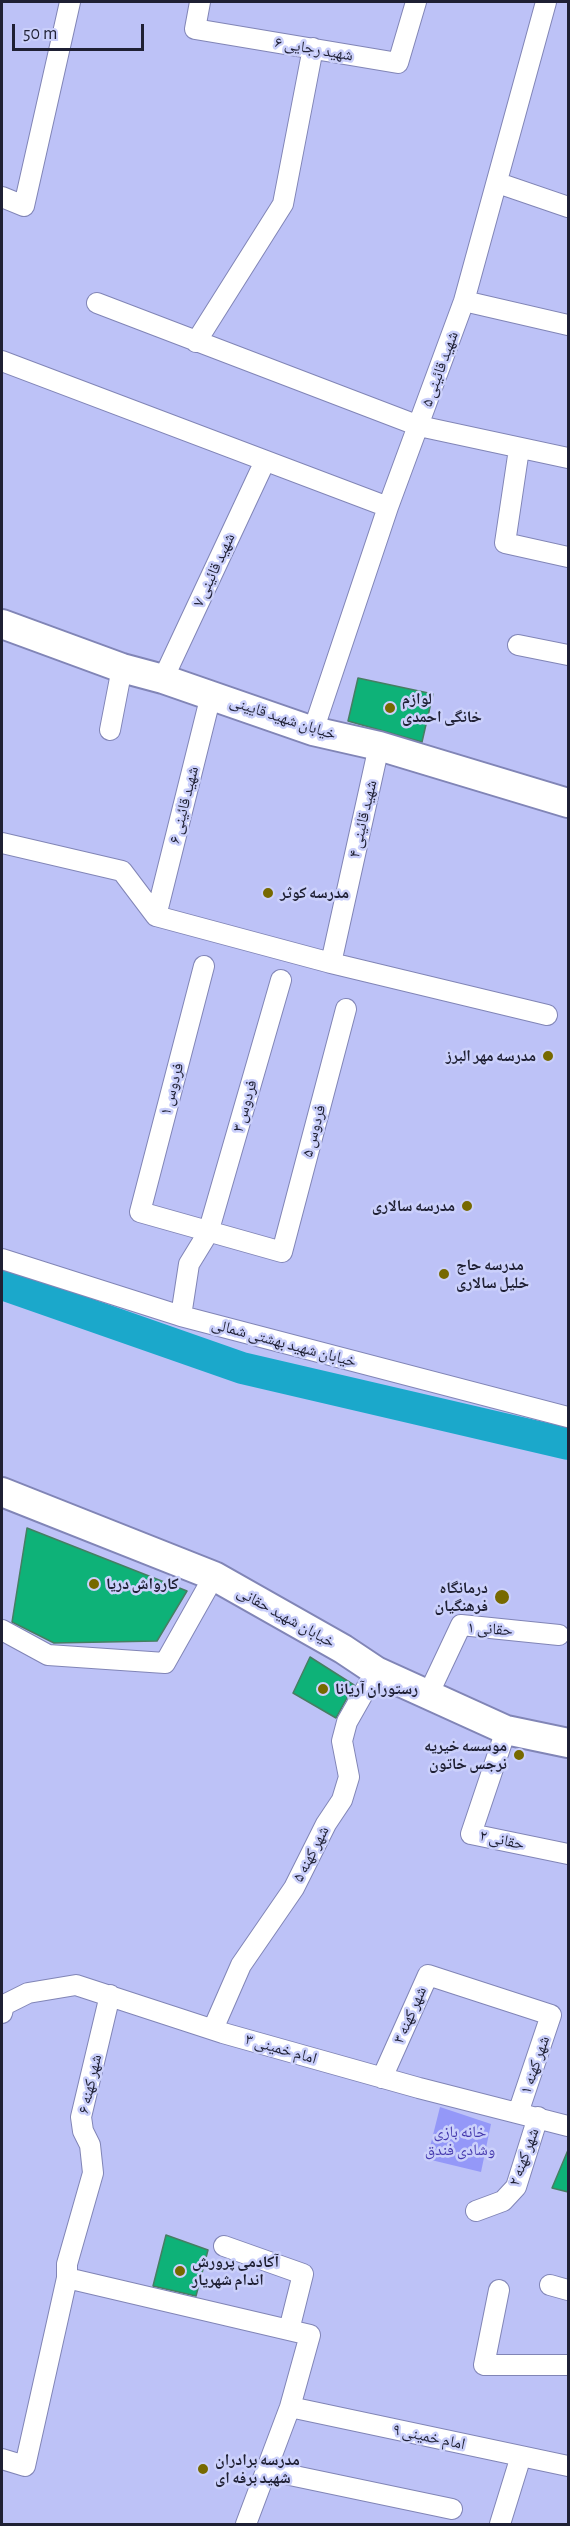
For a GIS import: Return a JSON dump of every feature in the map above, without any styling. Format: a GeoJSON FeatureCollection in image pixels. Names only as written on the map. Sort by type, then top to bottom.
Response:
{"type":"FeatureCollection","features":[{"type":"Feature","properties":{"kind":"main road","name":"خیابان شهید قایینی"},"geometry":{"type":"LineString","coordinates":[[2,624],[122,669],[163,679],[313,731],[379,746],[568,803]]}},
{"type":"Feature","properties":{"kind":"main road","name":"خیابان شهید حقانی"},"geometry":{"type":"LineString","coordinates":[[2,1492],[214,1576],[343,1649],[376,1671],[506,1730],[568,1743]]}},
{"type":"Feature","properties":{"kind":"street"},"geometry":{"type":"LineString","coordinates":[[2,197],[24,206],[70,2]]}},
{"type":"Feature","properties":{"kind":"street","name":"شهید رجایی ۶"},"geometry":{"type":"LineString","coordinates":[[200,2],[195,29],[398,63],[416,2]]}},
{"type":"Feature","properties":{"kind":"street","name":"شهید قائینی ۵"},"geometry":{"type":"LineString","coordinates":[[313,731],[388,507],[464,301],[546,2]]}},
{"type":"Feature","properties":{"kind":"street"},"geometry":{"type":"LineString","coordinates":[[196,342],[284,204],[313,48]]}},
{"type":"Feature","properties":{"kind":"street"},"geometry":{"type":"LineString","coordinates":[[498,183],[568,207]]}},
{"type":"Feature","properties":{"kind":"street"},"geometry":{"type":"LineString","coordinates":[[464,301],[568,325]]}},
{"type":"Feature","properties":{"kind":"street"},"geometry":{"type":"LineString","coordinates":[[97,303],[419,426],[568,458]]}},
{"type":"Feature","properties":{"kind":"street"},"geometry":{"type":"LineString","coordinates":[[2,361],[388,507]]}},
{"type":"Feature","properties":{"kind":"street"},"geometry":{"type":"LineString","coordinates":[[519,449],[505,543],[568,557]]}},
{"type":"Feature","properties":{"kind":"street","name":"شهید قائینی ۷"},"geometry":{"type":"LineString","coordinates":[[163,679],[265,461]]}},
{"type":"Feature","properties":{"kind":"street"},"geometry":{"type":"LineString","coordinates":[[518,645],[568,655]]}},
{"type":"Feature","properties":{"kind":"street"},"geometry":{"type":"LineString","coordinates":[[110,730],[122,669]]}},
{"type":"Feature","properties":{"kind":"street","name":"شهید قائینی ۶"},"geometry":{"type":"LineString","coordinates":[[156,916],[211,695]]}},
{"type":"Feature","properties":{"kind":"street","name":"شهید قائینی ۴"},"geometry":{"type":"LineString","coordinates":[[331,963],[379,746]]}},
{"type":"Feature","properties":{"kind":"street"},"geometry":{"type":"LineString","coordinates":[[2,843],[122,871],[156,916],[331,963],[547,1015]]}},
{"type":"Feature","properties":{"kind":"street","name":"فردوس ۱"},"geometry":{"type":"LineString","coordinates":[[204,966],[140,1212],[208,1233]]}},
{"type":"Feature","properties":{"kind":"street","name":"فردوس ۳"},"geometry":{"type":"LineString","coordinates":[[181,1316],[189,1264],[208,1233],[281,980]]}},
{"type":"Feature","properties":{"kind":"street","name":"فردوس ۵"},"geometry":{"type":"LineString","coordinates":[[208,1233],[282,1252],[346,1009]]}},
{"type":"Feature","properties":{"kind":"street","name":"خیابان شهید بهشتی شمالی"},"geometry":{"type":"LineString","coordinates":[[2,1259],[181,1316],[568,1418]]}},
{"type":"Feature","properties":{"kind":"street"},"geometry":{"type":"LineString","coordinates":[[2,1630],[48,1655],[165,1663],[214,1576]]}},
{"type":"Feature","properties":{"kind":"street","name":"حقانی ۱"},"geometry":{"type":"LineString","coordinates":[[428,1695],[461,1625],[559,1635]]}},
{"type":"Feature","properties":{"kind":"street","name":"شهر کهنه ۵"},"geometry":{"type":"LineString","coordinates":[[213,2029],[241,1965],[294,1888],[326,1824],[342,1800],[349,1777],[342,1741],[347,1722],[376,1671]]}},
{"type":"Feature","properties":{"kind":"street","name":"حقانی ۲"},"geometry":{"type":"LineString","coordinates":[[506,1730],[471,1834],[568,1854]]}},
{"type":"Feature","properties":{"kind":"street","name":"شهر کهنه ۳"},"geometry":{"type":"LineString","coordinates":[[382,2078],[428,1974],[484,1993]]}},
{"type":"Feature","properties":{"kind":"street","name":"امام خمینی ۳"},"geometry":{"type":"LineString","coordinates":[[2,2013],[4,2005],[28,1993],[76,1985],[213,2029],[382,2078],[568,2126]]}},
{"type":"Feature","properties":{"kind":"street","name":"شهر کهنه ۱"},"geometry":{"type":"LineString","coordinates":[[484,1993],[551,2015],[528,2115]]}},
{"type":"Feature","properties":{"kind":"street","name":"شهر کهنه ۶"},"geometry":{"type":"LineString","coordinates":[[2,2459],[25,2466],[66,2278],[67,2264],[93,2173],[90,2145],[83,2131],[81,2118],[110,1995]]}},
{"type":"Feature","properties":{"kind":"street","name":"شهر کهنه ۲"},"geometry":{"type":"LineString","coordinates":[[476,2211],[503,2201],[516,2187],[528,2115]]}},
{"type":"Feature","properties":{"kind":"street"},"geometry":{"type":"LineString","coordinates":[[224,2246],[303,2274],[289,2330]]}},
{"type":"Feature","properties":{"kind":"street"},"geometry":{"type":"LineString","coordinates":[[66,2278],[310,2335],[290,2407],[246,2524]]}},
{"type":"Feature","properties":{"kind":"street"},"geometry":{"type":"LineString","coordinates":[[499,2290],[484,2365],[568,2365]]}},
{"type":"Feature","properties":{"kind":"street","name":"امام خمینی ۹"},"geometry":{"type":"LineString","coordinates":[[290,2407],[568,2466]]}},
{"type":"Feature","properties":{"kind":"street"},"geometry":{"type":"LineString","coordinates":[[500,2524],[521,2456]]}},
{"type":"Feature","properties":{"kind":"street"},"geometry":{"type":"LineString","coordinates":[[266,2470],[452,2510]]}},
{"type":"Feature","properties":{"kind":"green space","name":"خانه بازی وشادی فندق"},"geometry":{"type":"Polygon","coordinates":[[[440,2107],[491,2124],[481,2172],[427,2159],[440,2107]]]}},
{"type":"Feature","properties":{"kind":"building","name":"لوازم خانگی احمدی"},"geometry":{"type":"Polygon","coordinates":[[[358,678],[433,694],[422,742],[348,721],[358,678]]]}},
{"type":"Feature","properties":{"kind":"building","name":"کارواش دریا"},"geometry":{"type":"Polygon","coordinates":[[[27,1528],[187,1591],[157,1641],[54,1643],[12,1622],[27,1528]]]}},
{"type":"Feature","properties":{"kind":"building","name":"رستوران آریانا"},"geometry":{"type":"Polygon","coordinates":[[[310,1657],[354,1685],[336,1718],[293,1693],[310,1657]]]}},
{"type":"Feature","properties":{"kind":"building"},"geometry":{"type":"Polygon","coordinates":[[[568,2150],[568,2192],[552,2188],[568,2150]]]}},
{"type":"Feature","properties":{"kind":"building","name":"آکادمی پرورش اندام شهریار"},"geometry":{"type":"Polygon","coordinates":[[[166,2235],[208,2250],[196,2296],[153,2286],[166,2235]]]}},
{"type":"Feature","properties":{"kind":"waterway"},"geometry":{"type":"LineString","coordinates":[[2,1284],[242,1368],[568,1444]]}},
{"type":"Feature","properties":{"kind":"place","name":"لوازم خانگی احمدی"},"geometry":{"type":"Point","coordinates":[390,708]}},
{"type":"Feature","properties":{"kind":"place","name":"مدرسه کوثر"},"geometry":{"type":"Point","coordinates":[268,893]}},
{"type":"Feature","properties":{"kind":"place","name":"مدرسه مهر البرز"},"geometry":{"type":"Point","coordinates":[548,1056]}},
{"type":"Feature","properties":{"kind":"place","name":"مدرسه سالاری"},"geometry":{"type":"Point","coordinates":[467,1206]}},
{"type":"Feature","properties":{"kind":"place","name":"مدرسه حاج خلیل سالاری"},"geometry":{"type":"Point","coordinates":[444,1274]}},
{"type":"Feature","properties":{"kind":"place","name":"کارواش دریا"},"geometry":{"type":"Point","coordinates":[94,1584]}},
{"type":"Feature","properties":{"kind":"place","name":"درمانگاه فرهنگیان"},"geometry":{"type":"Point","coordinates":[502,1597]}},
{"type":"Feature","properties":{"kind":"place","name":"رستوران آریانا"},"geometry":{"type":"Point","coordinates":[323,1689]}},
{"type":"Feature","properties":{"kind":"place","name":"موسسه خیریه نرجس خاتون"},"geometry":{"type":"Point","coordinates":[519,1755]}},
{"type":"Feature","properties":{"kind":"place","name":"آکادمی پرورش اندام شهریار"},"geometry":{"type":"Point","coordinates":[180,2271]}},
{"type":"Feature","properties":{"kind":"place","name":"مدرسه برادران شهید برفه ای"},"geometry":{"type":"Point","coordinates":[203,2469]}}]}
